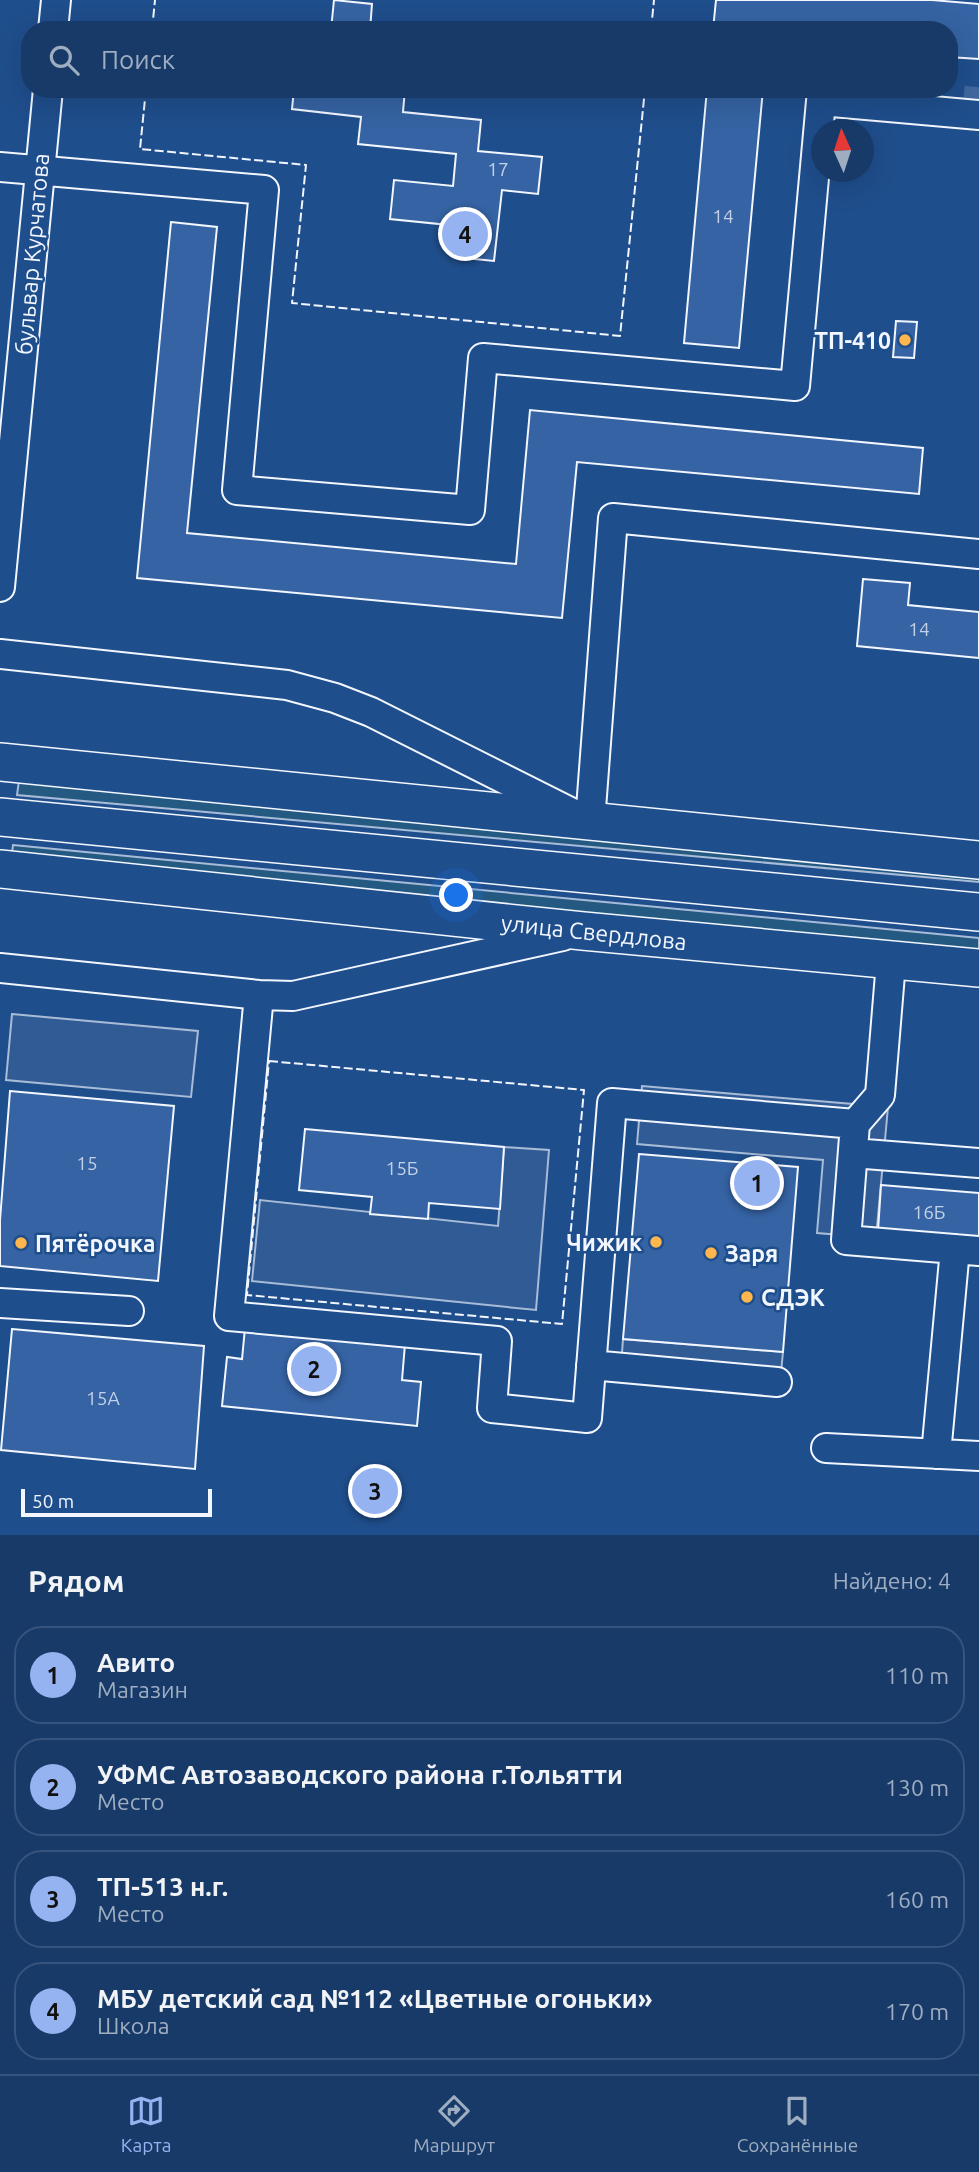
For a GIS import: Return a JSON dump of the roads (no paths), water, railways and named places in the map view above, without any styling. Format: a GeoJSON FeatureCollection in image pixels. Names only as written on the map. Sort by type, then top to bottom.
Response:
{"type":"FeatureCollection","features":[{"type":"Feature","properties":{"kind":"main road"},"geometry":{"type":"LineString","coordinates":[[0,762],[979,860]]}},
{"type":"Feature","properties":{"kind":"main road"},"geometry":{"type":"LineString","coordinates":[[0,817],[979,912]]}},
{"type":"Feature","properties":{"kind":"main road","name":"улица Свердлова"},"geometry":{"type":"LineString","coordinates":[[0,869],[583,931],[891,962],[979,968]]}},
{"type":"Feature","properties":{"kind":"street"},"geometry":{"type":"LineString","coordinates":[[54,21],[56,0]]}},
{"type":"Feature","properties":{"kind":"street","name":"бульвар Курчатова"},"geometry":{"type":"LineString","coordinates":[[0,587],[47,98]]}},
{"type":"Feature","properties":{"kind":"street"},"geometry":{"type":"LineString","coordinates":[[0,167],[264,190],[237,490],[470,510],[483,358],[795,386],[821,101],[979,115]]}},
{"type":"Feature","properties":{"kind":"street"},"geometry":{"type":"LineString","coordinates":[[0,654],[287,685],[335,698],[371,712],[590,822],[613,517],[979,554]]}},
{"type":"Feature","properties":{"kind":"street"},"geometry":{"type":"LineString","coordinates":[[0,968],[259,995],[293,996],[583,931]]}},
{"type":"Feature","properties":{"kind":"street"},"geometry":{"type":"LineString","coordinates":[[891,962],[880,1095],[855,1124],[846,1240],[967,1250],[936,1454]]}},
{"type":"Feature","properties":{"kind":"street"},"geometry":{"type":"LineString","coordinates":[[259,995],[229,1315],[497,1341],[492,1408],[587,1418],[612,1103],[855,1124]]}},
{"type":"Feature","properties":{"kind":"street"},"geometry":{"type":"LineString","coordinates":[[853,1153],[979,1163]]}},
{"type":"Feature","properties":{"kind":"street"},"geometry":{"type":"LineString","coordinates":[[0,1303],[129,1311]]}},
{"type":"Feature","properties":{"kind":"street"},"geometry":{"type":"LineString","coordinates":[[591,1365],[777,1382]]}},
{"type":"Feature","properties":{"kind":"street"},"geometry":{"type":"LineString","coordinates":[[826,1448],[979,1456]]}},
{"type":"Feature","properties":{"kind":"tunnel"},"geometry":{"type":"LineString","coordinates":[[976,115],[979,83]]}},
{"type":"Feature","properties":{"kind":"place","name":"МБУ детский сад №112 «Цветные огоньки»"},"geometry":{"type":"Point","coordinates":[465,234]}},
{"type":"Feature","properties":{"kind":"place","name":"ТП-410"},"geometry":{"type":"Point","coordinates":[905,340]}},
{"type":"Feature","properties":{"kind":"place","name":"Авито"},"geometry":{"type":"Point","coordinates":[757,1183]}},
{"type":"Feature","properties":{"kind":"place","name":"Чижик"},"geometry":{"type":"Point","coordinates":[656,1242]}},
{"type":"Feature","properties":{"kind":"place","name":"Пятёрочка"},"geometry":{"type":"Point","coordinates":[21,1243]}},
{"type":"Feature","properties":{"kind":"place","name":"Заря"},"geometry":{"type":"Point","coordinates":[711,1253]}},
{"type":"Feature","properties":{"kind":"place","name":"СДЭК"},"geometry":{"type":"Point","coordinates":[747,1297]}},
{"type":"Feature","properties":{"kind":"place","name":"УФМС Автозаводского района г.Тольятти"},"geometry":{"type":"Point","coordinates":[314,1369]}},
{"type":"Feature","properties":{"kind":"place","name":"ТП-513 н.г."},"geometry":{"type":"Point","coordinates":[375,1491]}}]}
